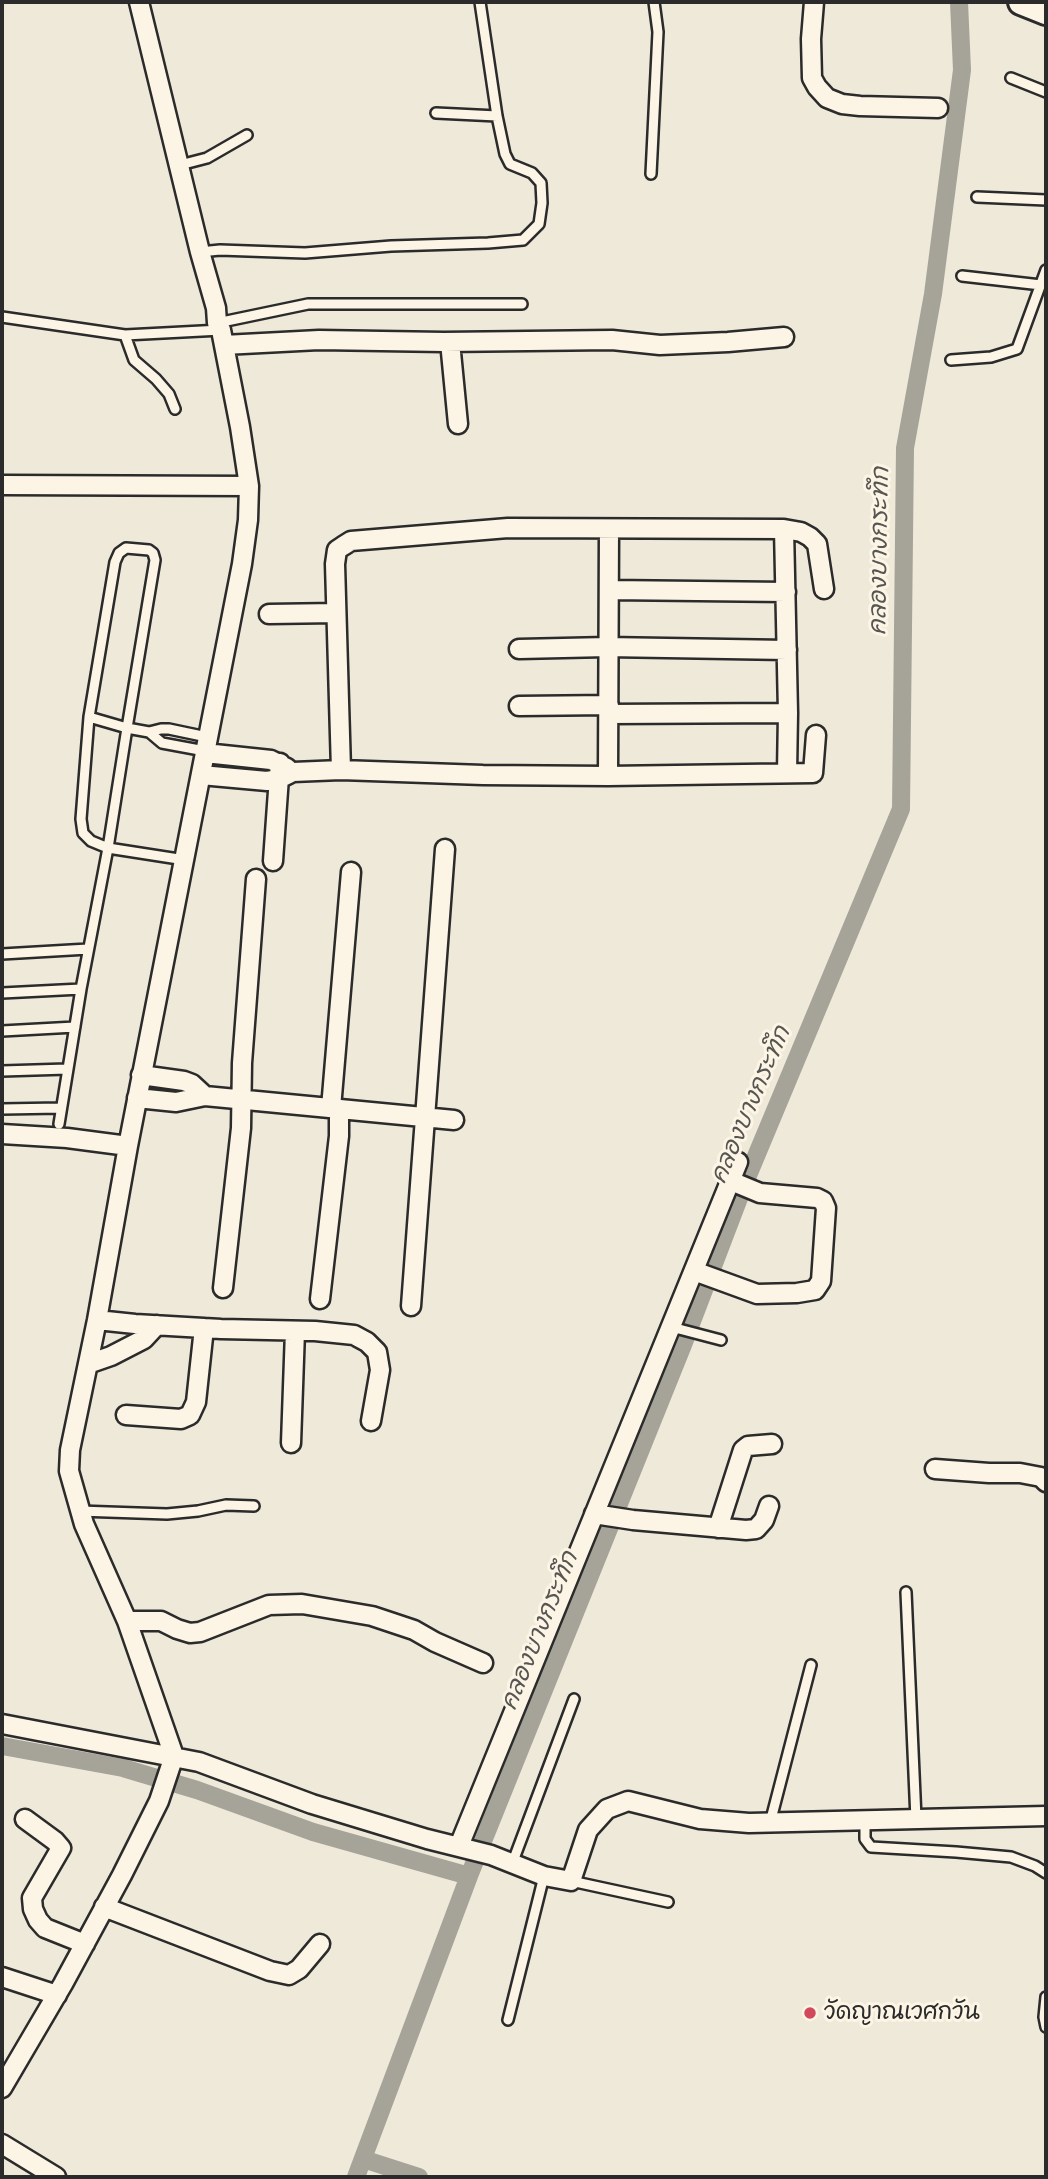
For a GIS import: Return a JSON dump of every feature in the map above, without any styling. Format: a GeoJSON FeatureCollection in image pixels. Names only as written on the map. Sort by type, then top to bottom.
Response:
{"type":"FeatureCollection","features":[{"type":"Feature","properties":{"kind":"main road"},"geometry":{"type":"LineString","coordinates":[[1021,2],[1046,12]]}},
{"type":"Feature","properties":{"kind":"street"},"geometry":{"type":"LineString","coordinates":[[2,2088],[85,1944],[159,1801],[172,1765],[127,1620],[79,1511],[69,1471],[70,1450],[242,564],[249,486],[216,308],[139,2]]}},
{"type":"Feature","properties":{"kind":"street"},"geometry":{"type":"LineString","coordinates":[[814,2],[811,39],[813,78],[827,98],[851,105],[938,108]]}},
{"type":"Feature","properties":{"kind":"street"},"geometry":{"type":"LineString","coordinates":[[221,333],[319,340],[611,340],[660,345],[784,337]]}},
{"type":"Feature","properties":{"kind":"street"},"geometry":{"type":"LineString","coordinates":[[450,342],[458,424]]}},
{"type":"Feature","properties":{"kind":"street"},"geometry":{"type":"LineString","coordinates":[[2,485],[249,486]]}},
{"type":"Feature","properties":{"kind":"street"},"geometry":{"type":"LineString","coordinates":[[341,770],[335,564],[337,550],[351,541],[508,528],[784,529],[801,532],[817,544],[824,589]]}},
{"type":"Feature","properties":{"kind":"street"},"geometry":{"type":"LineString","coordinates":[[608,776],[609,529]]}},
{"type":"Feature","properties":{"kind":"street"},"geometry":{"type":"LineString","coordinates":[[784,529],[789,713],[787,773]]}},
{"type":"Feature","properties":{"kind":"street"},"geometry":{"type":"LineString","coordinates":[[610,590],[786,592]]}},
{"type":"Feature","properties":{"kind":"street"},"geometry":{"type":"LineString","coordinates":[[269,614],[336,613]]}},
{"type":"Feature","properties":{"kind":"street"},"geometry":{"type":"LineString","coordinates":[[519,649],[607,647],[788,650]]}},
{"type":"Feature","properties":{"kind":"street"},"geometry":{"type":"LineString","coordinates":[[519,706],[789,713]]}},
{"type":"Feature","properties":{"kind":"street"},"geometry":{"type":"LineString","coordinates":[[201,775],[267,780],[284,771],[341,770],[608,776],[813,773],[816,735]]}},
{"type":"Feature","properties":{"kind":"street"},"geometry":{"type":"LineString","coordinates":[[206,747],[260,758],[284,771]]}},
{"type":"Feature","properties":{"kind":"street"},"geometry":{"type":"LineString","coordinates":[[274,861],[284,771]]}},
{"type":"Feature","properties":{"kind":"street"},"geometry":{"type":"LineString","coordinates":[[411,1306],[445,849]]}},
{"type":"Feature","properties":{"kind":"street"},"geometry":{"type":"LineString","coordinates":[[320,1299],[339,1136],[335,1109],[351,872]]}},
{"type":"Feature","properties":{"kind":"street"},"geometry":{"type":"LineString","coordinates":[[223,1288],[242,1128],[242,1062],[256,879]]}},
{"type":"Feature","properties":{"kind":"street"},"geometry":{"type":"LineString","coordinates":[[141,1075],[184,1081],[192,1084],[205,1096]]}},
{"type":"Feature","properties":{"kind":"street"},"geometry":{"type":"LineString","coordinates":[[137,1098],[176,1102],[205,1096],[454,1119]]}},
{"type":"Feature","properties":{"kind":"street"},"geometry":{"type":"LineString","coordinates":[[2,1134],[67,1138],[128,1146]]}},
{"type":"Feature","properties":{"kind":"street"},"geometry":{"type":"LineString","coordinates":[[464,1848],[602,1516],[696,1272],[734,1182],[738,1163]]}},
{"type":"Feature","properties":{"kind":"street"},"geometry":{"type":"LineString","coordinates":[[696,1272],[757,1294],[815,1290],[821,1282],[826,1208],[823,1201],[817,1198],[760,1194],[734,1182]]}},
{"type":"Feature","properties":{"kind":"street"},"geometry":{"type":"LineString","coordinates":[[97,1320],[354,1335],[377,1352],[380,1370],[371,1421]]}},
{"type":"Feature","properties":{"kind":"street"},"geometry":{"type":"LineString","coordinates":[[88,1364],[144,1339],[157,1325]]}},
{"type":"Feature","properties":{"kind":"street"},"geometry":{"type":"LineString","coordinates":[[125,1415],[181,1419],[190,1415],[196,1402],[204,1328]]}},
{"type":"Feature","properties":{"kind":"street"},"geometry":{"type":"LineString","coordinates":[[291,1443],[295,1331]]}},
{"type":"Feature","properties":{"kind":"street"},"geometry":{"type":"LineString","coordinates":[[718,1528],[743,1450],[748,1446],[772,1444]]}},
{"type":"Feature","properties":{"kind":"street"},"geometry":{"type":"LineString","coordinates":[[935,1469],[1020,1473],[1041,1477],[1046,1482]]}},
{"type":"Feature","properties":{"kind":"street"},"geometry":{"type":"LineString","coordinates":[[602,1516],[718,1528],[756,1529],[764,1520],[769,1506]]}},
{"type":"Feature","properties":{"kind":"street"},"geometry":{"type":"LineString","coordinates":[[127,1620],[161,1620],[190,1633],[200,1632],[268,1605],[302,1604],[372,1616],[414,1630],[483,1662]]}},
{"type":"Feature","properties":{"kind":"street"},"geometry":{"type":"LineString","coordinates":[[2,1724],[172,1765],[198,1762],[312,1804],[571,1881],[588,1830],[607,1809],[628,1801],[701,1819],[770,1823],[1046,1816]]}},
{"type":"Feature","properties":{"kind":"street"},"geometry":{"type":"LineString","coordinates":[[25,1819],[61,1848],[32,1898],[38,1920],[45,1928],[85,1944]]}},
{"type":"Feature","properties":{"kind":"street"},"geometry":{"type":"LineString","coordinates":[[104,1907],[270,1971],[289,1975],[299,1969],[320,1944]]}},
{"type":"Feature","properties":{"kind":"street"},"geometry":{"type":"LineString","coordinates":[[2,1978],[57,1995]]}},
{"type":"Feature","properties":{"kind":"street"},"geometry":{"type":"LineString","coordinates":[[2,2144],[56,2177]]}},
{"type":"Feature","properties":{"kind":"lane"},"geometry":{"type":"LineString","coordinates":[[200,252],[220,250],[305,253],[523,240],[539,224],[541,183],[532,173],[510,164],[505,154],[496,116],[480,2]]}},
{"type":"Feature","properties":{"kind":"lane"},"geometry":{"type":"LineString","coordinates":[[651,174],[658,32],[654,2]]}},
{"type":"Feature","properties":{"kind":"lane"},"geometry":{"type":"LineString","coordinates":[[1011,78],[1046,92]]}},
{"type":"Feature","properties":{"kind":"lane"},"geometry":{"type":"LineString","coordinates":[[436,113],[496,116]]}},
{"type":"Feature","properties":{"kind":"lane"},"geometry":{"type":"LineString","coordinates":[[180,165],[207,159],[247,135]]}},
{"type":"Feature","properties":{"kind":"lane"},"geometry":{"type":"LineString","coordinates":[[977,197],[1046,200]]}},
{"type":"Feature","properties":{"kind":"lane"},"geometry":{"type":"LineString","coordinates":[[951,360],[991,357],[1017,349],[1046,270]]}},
{"type":"Feature","properties":{"kind":"lane"},"geometry":{"type":"LineString","coordinates":[[962,276],[1041,285]]}},
{"type":"Feature","properties":{"kind":"lane"},"geometry":{"type":"LineString","coordinates":[[2,317],[125,335],[221,333],[308,304],[522,304]]}},
{"type":"Feature","properties":{"kind":"lane"},"geometry":{"type":"LineString","coordinates":[[125,335],[134,360],[169,394],[175,409]]}},
{"type":"Feature","properties":{"kind":"lane"},"geometry":{"type":"LineString","coordinates":[[59,1124],[80,989],[108,848],[155,560],[149,550],[125,548],[115,562],[89,717],[81,819],[83,833],[91,841],[108,848],[185,860]]}},
{"type":"Feature","properties":{"kind":"lane"},"geometry":{"type":"LineString","coordinates":[[89,717],[127,729],[149,732],[169,729],[206,747]]}},
{"type":"Feature","properties":{"kind":"lane"},"geometry":{"type":"LineString","coordinates":[[149,732],[162,743],[206,747]]}},
{"type":"Feature","properties":{"kind":"lane"},"geometry":{"type":"LineString","coordinates":[[2,954],[88,949]]}},
{"type":"Feature","properties":{"kind":"lane"},"geometry":{"type":"LineString","coordinates":[[2,993],[80,989]]}},
{"type":"Feature","properties":{"kind":"lane"},"geometry":{"type":"LineString","coordinates":[[2,1031],[75,1027]]}},
{"type":"Feature","properties":{"kind":"lane"},"geometry":{"type":"LineString","coordinates":[[2,1071],[67,1069]]}},
{"type":"Feature","properties":{"kind":"lane"},"geometry":{"type":"LineString","coordinates":[[2,1109],[60,1108]]}},
{"type":"Feature","properties":{"kind":"lane"},"geometry":{"type":"LineString","coordinates":[[675,1328],[721,1339]]}},
{"type":"Feature","properties":{"kind":"lane"},"geometry":{"type":"LineString","coordinates":[[79,1511],[166,1514],[226,1505],[254,1506]]}},
{"type":"Feature","properties":{"kind":"lane"},"geometry":{"type":"LineString","coordinates":[[906,1592],[916,1819]]}},
{"type":"Feature","properties":{"kind":"lane"},"geometry":{"type":"LineString","coordinates":[[770,1823],[811,1665]]}},
{"type":"Feature","properties":{"kind":"lane"},"geometry":{"type":"LineString","coordinates":[[512,1864],[574,1699]]}},
{"type":"Feature","properties":{"kind":"lane"},"geometry":{"type":"LineString","coordinates":[[865,1821],[865,1839],[871,1847],[1011,1857],[1035,1866],[1046,1874]]}},
{"type":"Feature","properties":{"kind":"lane"},"geometry":{"type":"LineString","coordinates":[[508,2020],[544,1875]]}},
{"type":"Feature","properties":{"kind":"lane"},"geometry":{"type":"LineString","coordinates":[[571,1881],[668,1902]]}},
{"type":"Feature","properties":{"kind":"lane"},"geometry":{"type":"LineString","coordinates":[[1046,1997],[1046,2027]]}},
{"type":"Feature","properties":{"kind":"waterway","name":"คลองบางกระทึก"},"geometry":{"type":"LineString","coordinates":[[356,2177],[469,1876],[683,1345],[744,1185],[901,809],[905,448],[933,294],[962,70],[959,2]]}},
{"type":"Feature","properties":{"kind":"waterway"},"geometry":{"type":"LineString","coordinates":[[2,1746],[123,1768],[197,1790],[313,1832],[469,1876]]}},
{"type":"Feature","properties":{"kind":"waterway"},"geometry":{"type":"LineString","coordinates":[[363,2159],[419,2177]]}},
{"type":"Feature","properties":{"kind":"place","name":"วัดญาณเวศกวัน"},"geometry":{"type":"Point","coordinates":[810,2013]}}]}
